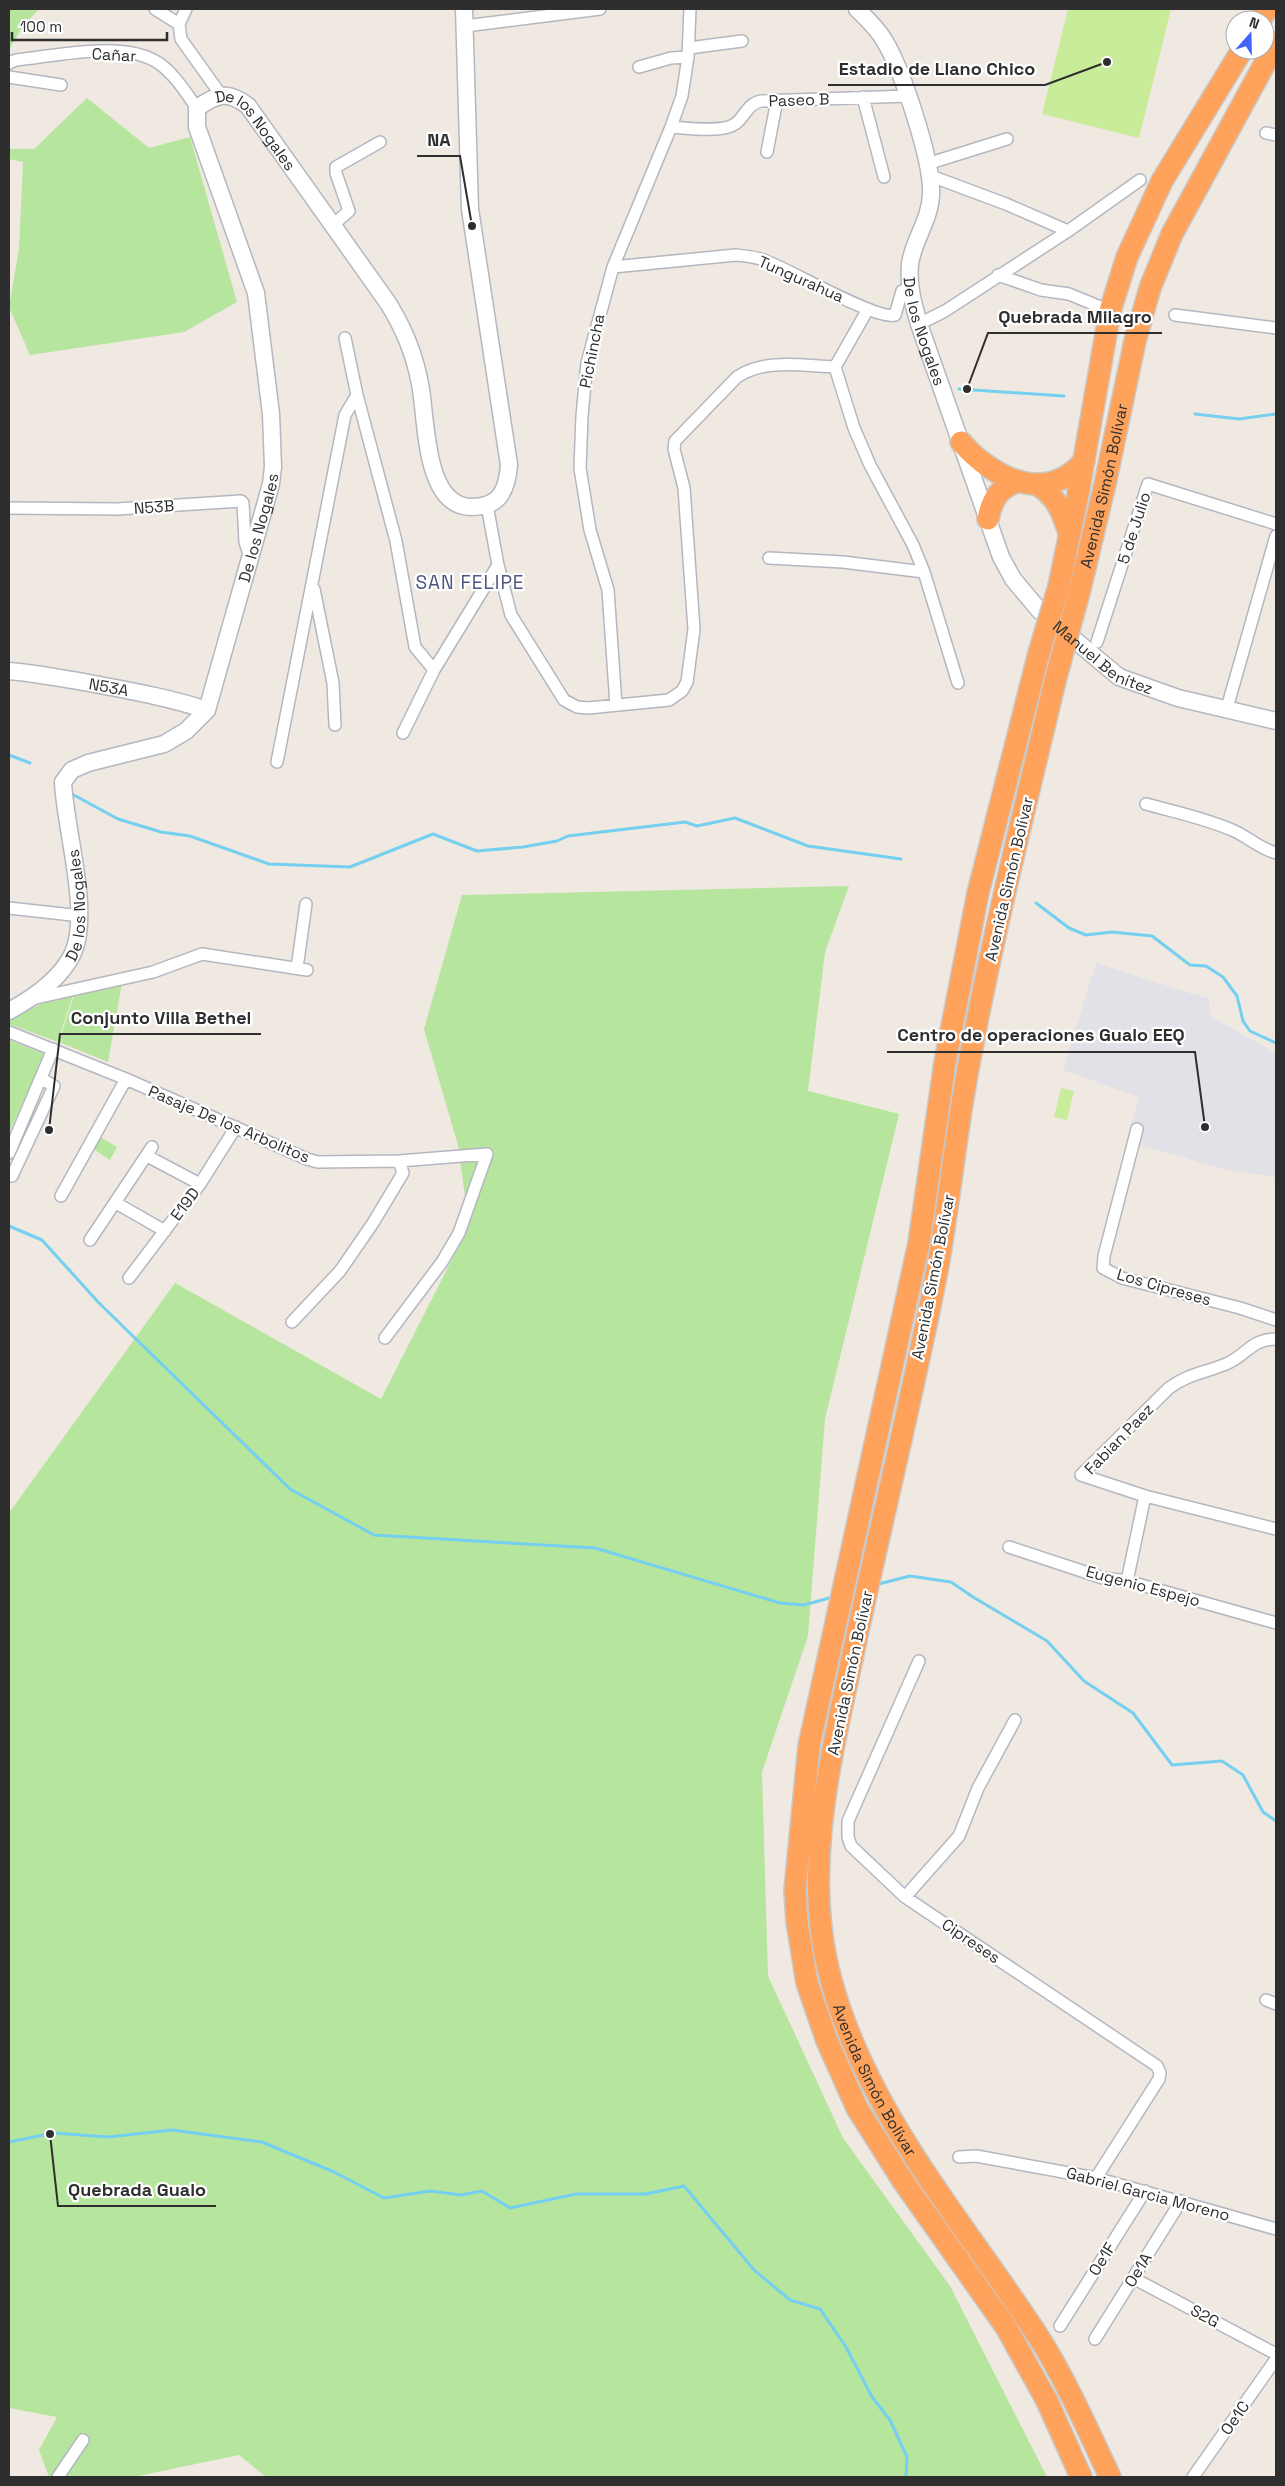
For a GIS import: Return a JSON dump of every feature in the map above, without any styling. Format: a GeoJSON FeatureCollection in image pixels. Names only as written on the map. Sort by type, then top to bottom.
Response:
{"type":"FeatureCollection","features":[{"type":"Feature","properties":{"kind":"highway","name":"Avenida Simón Bolívar"},"geometry":{"type":"LineString","coordinates":[[1110,2477],[1039,2338],[916,2158],[877,2094],[844,2024],[829,1974],[821,1924],[818,1864],[831,1762],[865,1597],[936,1275],[968,1069],[1000,910],[1056,677],[1079,593],[1134,342],[1150,288],[1172,234],[1276,44]]}},
{"type":"Feature","properties":{"kind":"highway","name":"Avenida Simón Bolívar"},"geometry":{"type":"LineString","coordinates":[[1081,2477],[1047,2401],[1006,2327],[903,2181],[857,2108],[826,2042],[808,1983],[797,1922],[796,1860],[809,1746],[919,1243],[945,1062],[978,893],[1039,652],[1059,586],[1084,461],[1110,311],[1132,243],[1162,181],[1236,60]]}},
{"type":"Feature","properties":{"kind":"highway"},"geometry":{"type":"LineString","coordinates":[[962,442],[986,467],[1027,482],[1054,496],[1061,508],[1070,536]]}},
{"type":"Feature","properties":{"kind":"highway"},"geometry":{"type":"LineString","coordinates":[[988,519],[991,503],[1006,486],[1027,482],[1050,484],[1064,480],[1076,472],[1084,461]]}},
{"type":"Feature","properties":{"kind":"street"},"geometry":{"type":"LineString","coordinates":[[155,9],[179,24]]}},
{"type":"Feature","properties":{"kind":"street"},"geometry":{"type":"LineString","coordinates":[[186,9],[179,24],[181,39],[221,95]]}},
{"type":"Feature","properties":{"kind":"street"},"geometry":{"type":"LineString","coordinates":[[464,9],[470,209],[509,465],[503,492],[496,500],[487,505],[507,604],[516,626],[542,663],[567,704],[583,708],[669,700],[682,691],[690,674],[693,621],[684,488],[674,449],[678,437],[737,376],[747,371],[780,364],[835,367]]}},
{"type":"Feature","properties":{"kind":"street"},"geometry":{"type":"LineString","coordinates":[[464,26],[600,9]]}},
{"type":"Feature","properties":{"kind":"street","name":"Pichincha"},"geometry":{"type":"LineString","coordinates":[[616,705],[608,590],[603,568],[590,530],[580,468],[587,363],[613,266],[672,127],[682,96],[688,52],[690,9]]}},
{"type":"Feature","properties":{"kind":"street","name":"De los Nogales"},"geometry":{"type":"LineString","coordinates":[[857,9],[884,40],[908,96],[929,170],[930,202],[912,257],[909,289],[919,324],[988,519]]}},
{"type":"Feature","properties":{"kind":"street"},"geometry":{"type":"LineString","coordinates":[[639,67],[688,52],[742,41]]}},
{"type":"Feature","properties":{"kind":"street","name":"Cañar"},"geometry":{"type":"LineString","coordinates":[[9,63],[16,60],[99,51],[131,52],[149,58],[168,70],[198,108]]}},
{"type":"Feature","properties":{"kind":"street"},"geometry":{"type":"LineString","coordinates":[[9,77],[61,85]]}},
{"type":"Feature","properties":{"kind":"street","name":"De los Nogales"},"geometry":{"type":"LineString","coordinates":[[9,1011],[32,999],[65,966],[77,942],[81,916],[64,806],[63,782],[72,770],[88,763],[164,744],[186,731],[207,710],[271,484],[273,467],[270,414],[256,293],[197,127],[198,108],[215,96],[221,95],[239,99],[256,114],[388,303],[405,334],[420,382],[428,439],[439,487],[446,495],[462,506],[487,505]]}},
{"type":"Feature","properties":{"kind":"street","name":"Paseo B"},"geometry":{"type":"LineString","coordinates":[[672,127],[726,128],[736,124],[753,104],[777,100],[908,96]]}},
{"type":"Feature","properties":{"kind":"street"},"geometry":{"type":"LineString","coordinates":[[863,97],[884,177]]}},
{"type":"Feature","properties":{"kind":"street"},"geometry":{"type":"LineString","coordinates":[[767,152],[777,100]]}},
{"type":"Feature","properties":{"kind":"street"},"geometry":{"type":"LineString","coordinates":[[929,170],[1007,139]]}},
{"type":"Feature","properties":{"kind":"street"},"geometry":{"type":"LineString","coordinates":[[334,224],[349,211],[336,173],[336,167],[380,142]]}},
{"type":"Feature","properties":{"kind":"street"},"geometry":{"type":"LineString","coordinates":[[929,170],[1068,231]]}},
{"type":"Feature","properties":{"kind":"street"},"geometry":{"type":"LineString","coordinates":[[919,324],[945,311],[1068,231],[1140,180]]}},
{"type":"Feature","properties":{"kind":"street","name":"Tungurahua"},"geometry":{"type":"LineString","coordinates":[[613,266],[751,256],[778,265],[868,309],[891,316],[895,315],[900,294],[909,289]]}},
{"type":"Feature","properties":{"kind":"street"},"geometry":{"type":"LineString","coordinates":[[998,275],[1040,290],[1070,294],[1110,311]]}},
{"type":"Feature","properties":{"kind":"street"},"geometry":{"type":"LineString","coordinates":[[868,309],[835,367],[861,444],[913,545],[924,572],[958,683]]}},
{"type":"Feature","properties":{"kind":"street"},"geometry":{"type":"LineString","coordinates":[[1175,315],[1276,328]]}},
{"type":"Feature","properties":{"kind":"street"},"geometry":{"type":"LineString","coordinates":[[345,338],[357,395],[396,542],[415,647],[434,670]]}},
{"type":"Feature","properties":{"kind":"street"},"geometry":{"type":"LineString","coordinates":[[277,762],[345,415],[357,395]]}},
{"type":"Feature","properties":{"kind":"street","name":"5 de Julio"},"geometry":{"type":"LineString","coordinates":[[1097,642],[1148,484],[1276,524]]}},
{"type":"Feature","properties":{"kind":"street","name":"N53B"},"geometry":{"type":"LineString","coordinates":[[9,508],[117,509],[241,501],[243,503],[245,542],[250,557]]}},
{"type":"Feature","properties":{"kind":"street","name":"Manuel Benítez"},"geometry":{"type":"LineString","coordinates":[[988,519],[1001,557],[1027,597],[1105,667],[1120,677],[1156,692],[1276,721]]}},
{"type":"Feature","properties":{"kind":"street"},"geometry":{"type":"LineString","coordinates":[[1228,708],[1276,536]]}},
{"type":"Feature","properties":{"kind":"street"},"geometry":{"type":"LineString","coordinates":[[769,558],[843,562],[924,572]]}},
{"type":"Feature","properties":{"kind":"street"},"geometry":{"type":"LineString","coordinates":[[404,733],[434,670],[498,565]]}},
{"type":"Feature","properties":{"kind":"street"},"geometry":{"type":"LineString","coordinates":[[312,582],[333,683],[336,725]]}},
{"type":"Feature","properties":{"kind":"street","name":"N53A"},"geometry":{"type":"LineString","coordinates":[[9,671],[28,672],[132,691],[174,700],[207,710]]}},
{"type":"Feature","properties":{"kind":"street"},"geometry":{"type":"LineString","coordinates":[[1146,804],[1234,830],[1267,851],[1276,853]]}},
{"type":"Feature","properties":{"kind":"street"},"geometry":{"type":"LineString","coordinates":[[32,999],[116,978],[153,972],[202,954],[302,969],[306,904]]}},
{"type":"Feature","properties":{"kind":"street"},"geometry":{"type":"LineString","coordinates":[[9,908],[81,916]]}},
{"type":"Feature","properties":{"kind":"street","name":"Pasaje De los Arbolitos"},"geometry":{"type":"LineString","coordinates":[[9,1032],[126,1079],[307,1159],[318,1162],[399,1160],[487,1154],[459,1233],[442,1262],[386,1338]]}},
{"type":"Feature","properties":{"kind":"street"},"geometry":{"type":"LineString","coordinates":[[9,1153],[54,1050]]}},
{"type":"Feature","properties":{"kind":"street"},"geometry":{"type":"LineString","coordinates":[[12,1176],[54,1086],[42,1079]]}},
{"type":"Feature","properties":{"kind":"street"},"geometry":{"type":"LineString","coordinates":[[61,1196],[126,1079]]}},
{"type":"Feature","properties":{"kind":"street","name":"E19D"},"geometry":{"type":"LineString","coordinates":[[129,1278],[200,1184],[236,1127]]}},
{"type":"Feature","properties":{"kind":"street","name":"Los Cipreses"},"geometry":{"type":"LineString","coordinates":[[1136,1129],[1104,1256],[1103,1268],[1122,1278],[1240,1308],[1276,1320]]}},
{"type":"Feature","properties":{"kind":"street"},"geometry":{"type":"LineString","coordinates":[[90,1240],[149,1152],[200,1184]]}},
{"type":"Feature","properties":{"kind":"street"},"geometry":{"type":"LineString","coordinates":[[292,1322],[340,1271],[373,1223],[403,1173],[399,1160]]}},
{"type":"Feature","properties":{"kind":"street"},"geometry":{"type":"LineString","coordinates":[[116,1203],[165,1231]]}},
{"type":"Feature","properties":{"kind":"street","name":"Fabian Paez"},"geometry":{"type":"LineString","coordinates":[[1276,1338],[1256,1342],[1228,1364],[1184,1377],[1169,1388],[1081,1475],[1145,1496],[1276,1529]]}},
{"type":"Feature","properties":{"kind":"street"},"geometry":{"type":"LineString","coordinates":[[1127,1581],[1145,1496]]}},
{"type":"Feature","properties":{"kind":"street","name":"Eugenio Espejo"},"geometry":{"type":"LineString","coordinates":[[1009,1547],[1103,1578],[1127,1581],[1276,1623]]}},
{"type":"Feature","properties":{"kind":"street","name":"Cipreses"},"geometry":{"type":"LineString","coordinates":[[919,1661],[848,1821],[847,1829],[851,1846],[905,1897],[1157,2066],[1160,2073],[1159,2079],[1096,2178]]}},
{"type":"Feature","properties":{"kind":"street"},"geometry":{"type":"LineString","coordinates":[[905,1897],[959,1836],[978,1788],[1014,1720]]}},
{"type":"Feature","properties":{"kind":"street","name":"Gabriel Garcia Moreno"},"geometry":{"type":"LineString","coordinates":[[959,2157],[976,2156],[1096,2178],[1276,2229]]}},
{"type":"Feature","properties":{"kind":"street","name":"Oe1F"},"geometry":{"type":"LineString","coordinates":[[1060,2326],[1145,2192]]}},
{"type":"Feature","properties":{"kind":"street","name":"Oe1A"},"geometry":{"type":"LineString","coordinates":[[1094,2340],[1181,2201]]}},
{"type":"Feature","properties":{"kind":"street","name":"S2G"},"geometry":{"type":"LineString","coordinates":[[1133,2278],[1276,2354]]}},
{"type":"Feature","properties":{"kind":"street","name":"Oe1C"},"geometry":{"type":"LineString","coordinates":[[1193,2477],[1276,2359]]}},
{"type":"Feature","properties":{"kind":"street"},"geometry":{"type":"LineString","coordinates":[[58,2477],[83,2440]]}},
{"type":"Feature","properties":{"kind":"shaded area"},"geometry":{"type":"Polygon","coordinates":[[[1096,963],[1209,998],[1210,1016],[1276,1053],[1276,1177],[1227,1170],[1126,1141],[1139,1097],[1063,1070],[1096,963]]]}},
{"type":"Feature","properties":{"kind":"green space"},"geometry":{"type":"Polygon","coordinates":[[[9,9],[39,9],[21,29],[9,50],[9,9]]]}},
{"type":"Feature","properties":{"kind":"green space"},"geometry":{"type":"Polygon","coordinates":[[[1068,9],[1171,9],[1139,138],[1042,114],[1068,9]]]}},
{"type":"Feature","properties":{"kind":"green space"},"geometry":{"type":"Polygon","coordinates":[[[87,98],[149,148],[190,137],[237,302],[184,332],[30,355],[9,307],[19,249],[23,162],[9,159],[9,149],[34,149],[87,98]]]}},
{"type":"Feature","properties":{"kind":"green space"},"geometry":{"type":"Polygon","coordinates":[[[849,886],[825,952],[808,1091],[899,1114],[825,1419],[808,1636],[762,1772],[768,1976],[843,2138],[950,2286],[1047,2477],[266,2477],[239,2455],[133,2477],[49,2477],[39,2450],[57,2417],[9,2408],[9,1513],[175,1283],[381,1399],[469,1226],[458,1145],[424,1029],[462,895],[849,886]]]}},
{"type":"Feature","properties":{"kind":"green space"},"geometry":{"type":"Polygon","coordinates":[[[122,983],[108,1062],[59,1042],[75,992],[122,983]]]}},
{"type":"Feature","properties":{"kind":"green space"},"geometry":{"type":"Polygon","coordinates":[[[74,992],[58,1042],[9,1024],[10,1019],[41,1004],[74,992]]]}},
{"type":"Feature","properties":{"kind":"green space"},"geometry":{"type":"Polygon","coordinates":[[[9,1040],[45,1054],[9,1133],[9,1040]]]}},
{"type":"Feature","properties":{"kind":"green space"},"geometry":{"type":"Polygon","coordinates":[[[1061,1088],[1074,1091],[1067,1120],[1054,1117],[1061,1088]]]}},
{"type":"Feature","properties":{"kind":"green space"},"geometry":{"type":"Polygon","coordinates":[[[100,1137],[117,1147],[110,1160],[92,1148],[100,1137]]]}},
{"type":"Feature","properties":{"kind":"waterway"},"geometry":{"type":"LineString","coordinates":[[959,389],[1064,396]]}},
{"type":"Feature","properties":{"kind":"waterway"},"geometry":{"type":"LineString","coordinates":[[1195,414],[1239,419],[1276,414]]}},
{"type":"Feature","properties":{"kind":"waterway"},"geometry":{"type":"LineString","coordinates":[[9,755],[30,763]]}},
{"type":"Feature","properties":{"kind":"waterway"},"geometry":{"type":"LineString","coordinates":[[72,794],[118,819],[161,832],[190,836],[269,864],[350,867],[433,834],[477,851],[523,847],[557,841],[568,836],[685,822],[697,826],[735,818],[808,846],[901,859]]}},
{"type":"Feature","properties":{"kind":"waterway"},"geometry":{"type":"LineString","coordinates":[[1036,903],[1069,928],[1086,935],[1112,932],[1152,936],[1190,965],[1206,966],[1223,977],[1237,996],[1243,1021],[1250,1031],[1276,1043]]}},
{"type":"Feature","properties":{"kind":"waterway"},"geometry":{"type":"LineString","coordinates":[[9,1226],[42,1240],[99,1303],[290,1489],[374,1535],[595,1548],[780,1603],[804,1605],[833,1597]]}},
{"type":"Feature","properties":{"kind":"waterway"},"geometry":{"type":"LineString","coordinates":[[875,1585],[910,1576],[951,1582],[1047,1641],[1084,1681],[1133,1713],[1172,1765],[1222,1761],[1243,1775],[1263,1812],[1276,1821]]}},
{"type":"Feature","properties":{"kind":"waterway"},"geometry":{"type":"LineString","coordinates":[[9,2142],[54,2133],[108,2137],[172,2130],[262,2142],[334,2172],[384,2198],[430,2191],[461,2195],[482,2191],[510,2208],[576,2194],[646,2194],[684,2186],[754,2270],[790,2300],[820,2309],[846,2347],[872,2397],[890,2420],[907,2457],[906,2477]]}},
{"type":"Feature","properties":{"kind":"place","name":"Estadio de Llano Chico"},"geometry":{"type":"Point","coordinates":[1107,62]}},
{"type":"Feature","properties":{"kind":"place","name":"NA"},"geometry":{"type":"Point","coordinates":[472,226]}},
{"type":"Feature","properties":{"kind":"place","name":"Quebrada Milagro"},"geometry":{"type":"Point","coordinates":[967,389]}},
{"type":"Feature","properties":{"kind":"place","name":"Centro de operaciones Gualo EEQ"},"geometry":{"type":"Point","coordinates":[1205,1127]}},
{"type":"Feature","properties":{"kind":"place","name":"Conjunto Villa Bethel"},"geometry":{"type":"Point","coordinates":[49,1130]}},
{"type":"Feature","properties":{"kind":"place","name":"Quebrada Gualo"},"geometry":{"type":"Point","coordinates":[50,2134]}},
{"type":"Feature","properties":{"kind":"district","name":"SAN FELIPE"},"geometry":{"type":"Point","coordinates":[470,582]}}]}
